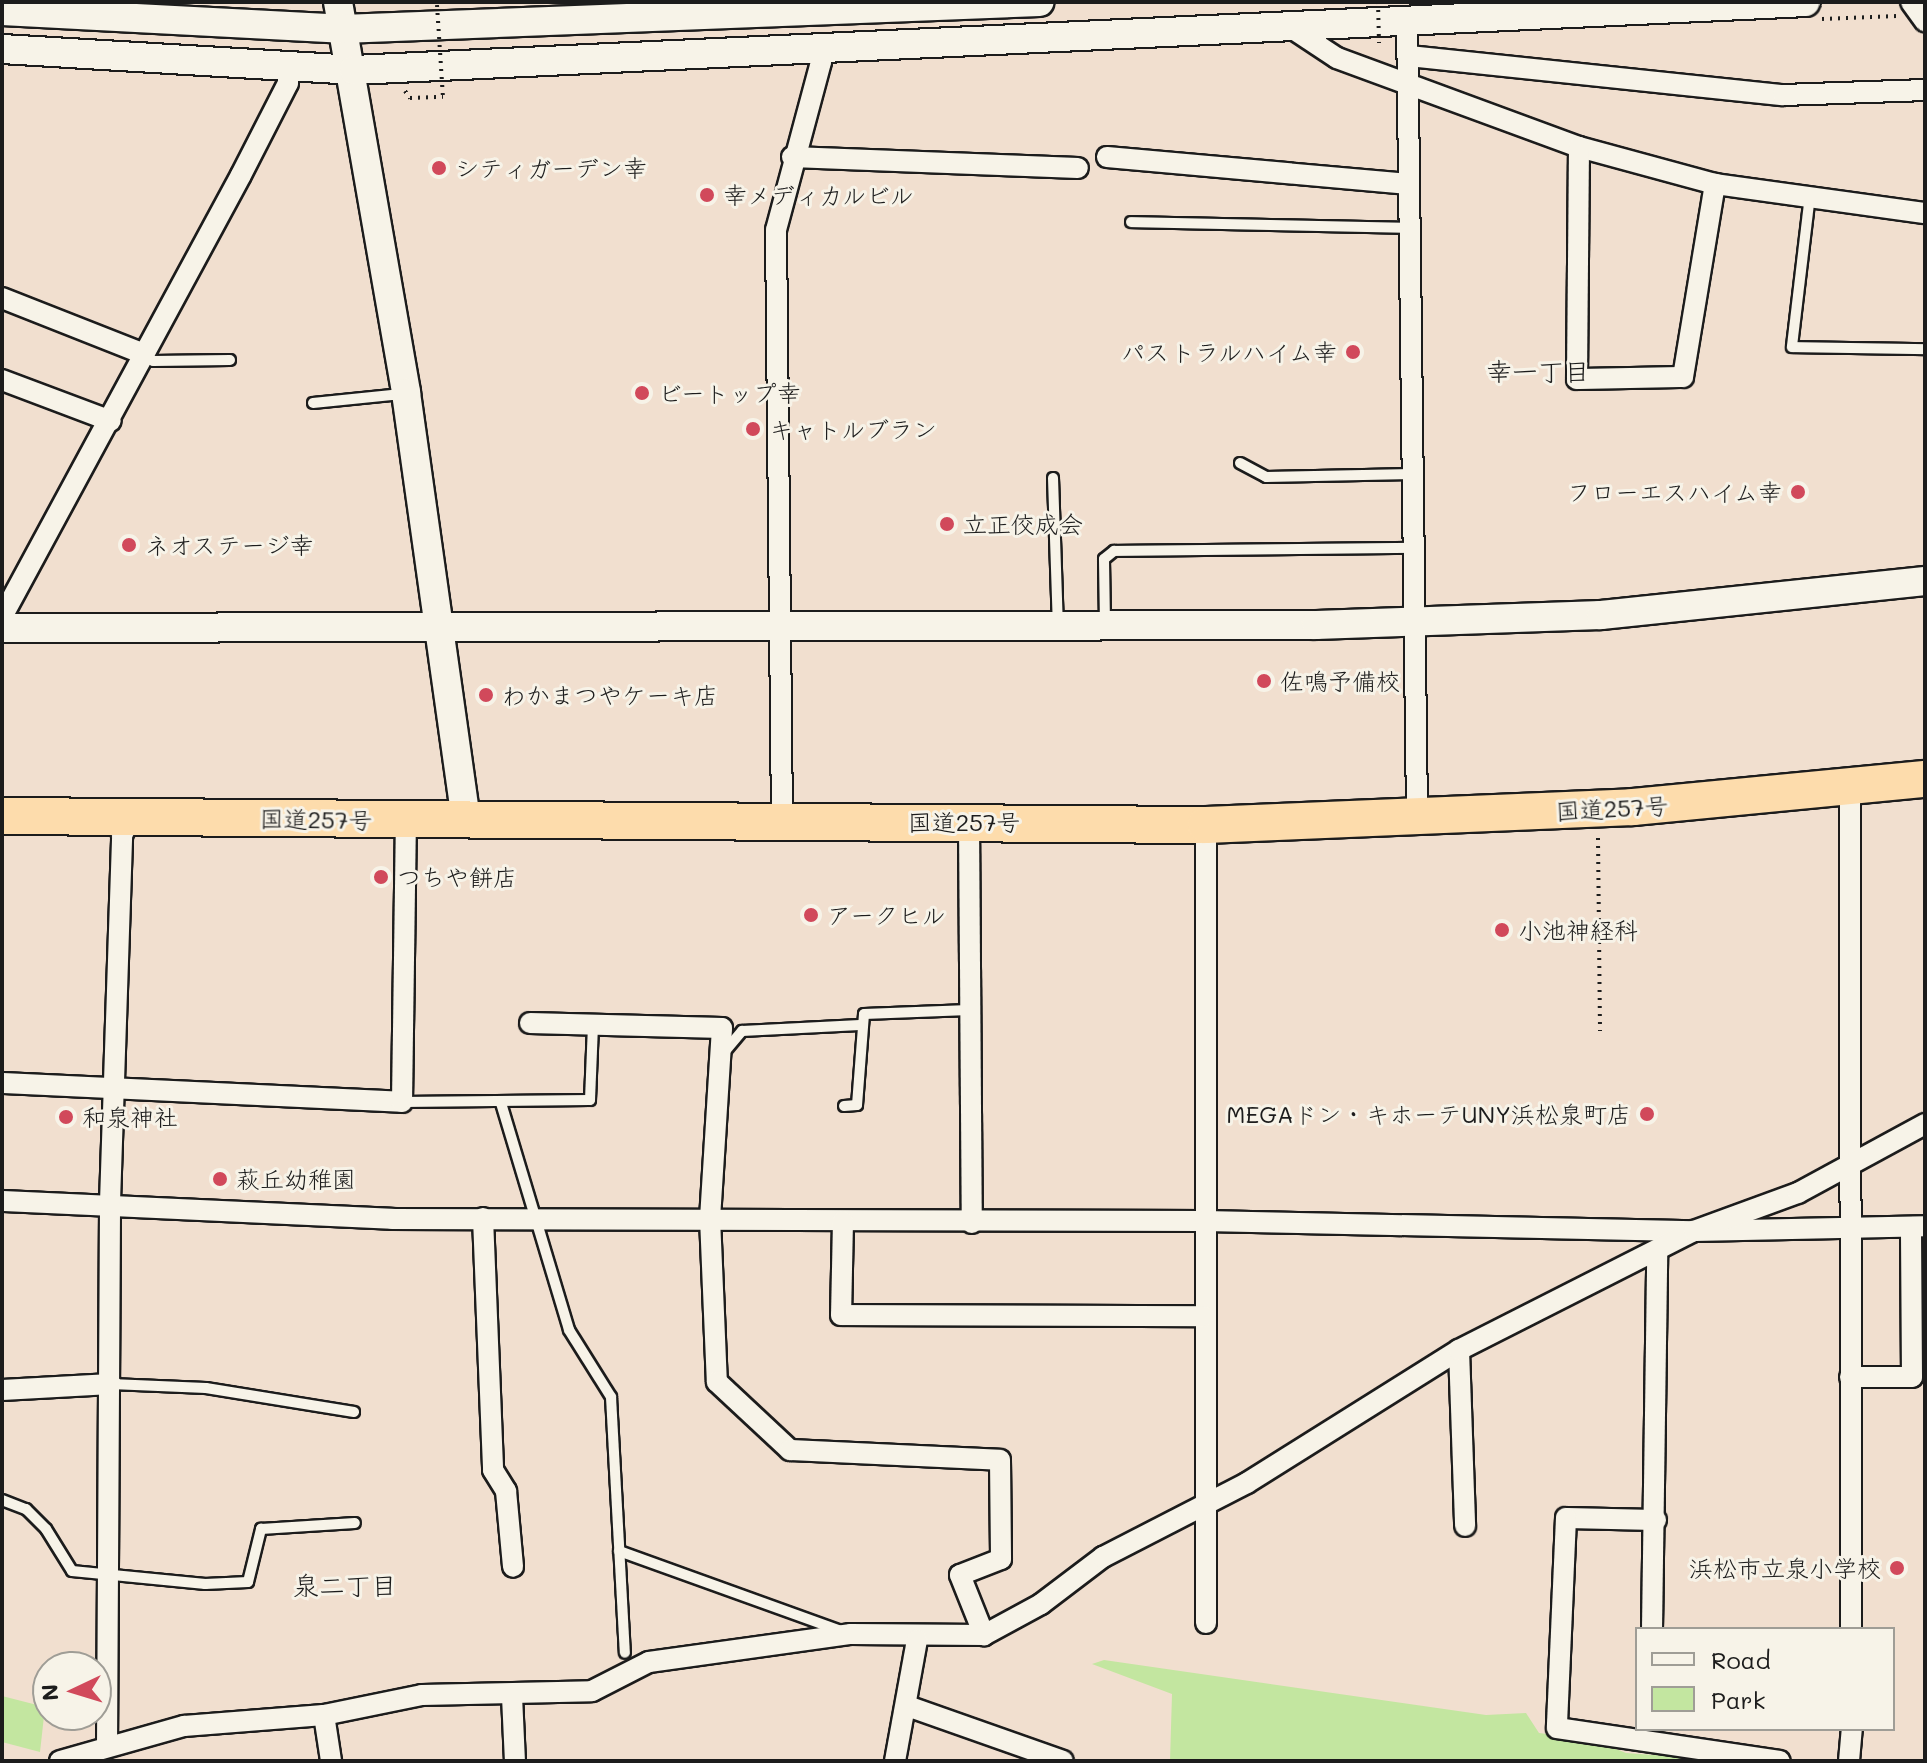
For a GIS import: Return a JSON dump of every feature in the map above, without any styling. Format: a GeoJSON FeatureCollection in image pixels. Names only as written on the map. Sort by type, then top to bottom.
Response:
{"type":"FeatureCollection","features":[{"type":"Feature","properties":{"kind":"highway","name":"国道257号"},"geometry":{"type":"LineString","coordinates":[[2,816],[1206,825],[1417,817],[1850,788],[1925,779]]}},
{"type":"Feature","properties":{"kind":"street"},"geometry":{"type":"LineString","coordinates":[[2,11],[103,8],[340,16],[1039,2]]}},
{"type":"Feature","properties":{"kind":"street"},"geometry":{"type":"LineString","coordinates":[[2,49],[354,70],[1283,23],[1805,2]]}},
{"type":"Feature","properties":{"kind":"street"},"geometry":{"type":"LineString","coordinates":[[1911,2],[1925,21]]}},
{"type":"Feature","properties":{"kind":"street"},"geometry":{"type":"LineString","coordinates":[[340,16],[354,70],[406,393],[466,819]]}},
{"type":"Feature","properties":{"kind":"street"},"geometry":{"type":"LineString","coordinates":[[1407,18],[1417,817]]}},
{"type":"Feature","properties":{"kind":"street"},"geometry":{"type":"LineString","coordinates":[[1283,23],[1337,58],[1579,147],[1715,184],[1925,213]]}},
{"type":"Feature","properties":{"kind":"street"},"geometry":{"type":"LineString","coordinates":[[782,822],[775,245],[792,157],[821,62],[817,47]]}},
{"type":"Feature","properties":{"kind":"street"},"geometry":{"type":"LineString","coordinates":[[1409,56],[1783,95],[1925,90]]}},
{"type":"Feature","properties":{"kind":"street"},"geometry":{"type":"LineString","coordinates":[[2,617],[111,421],[288,83],[288,67]]}},
{"type":"Feature","properties":{"kind":"street"},"geometry":{"type":"LineString","coordinates":[[1579,147],[1577,379],[1683,377],[1715,184]]}},
{"type":"Feature","properties":{"kind":"street"},"geometry":{"type":"LineString","coordinates":[[792,157],[1078,168]]}},
{"type":"Feature","properties":{"kind":"street"},"geometry":{"type":"LineString","coordinates":[[1107,157],[1409,184]]}},
{"type":"Feature","properties":{"kind":"street"},"geometry":{"type":"LineString","coordinates":[[2,298],[144,354]]}},
{"type":"Feature","properties":{"kind":"street"},"geometry":{"type":"LineString","coordinates":[[2,380],[111,421]]}},
{"type":"Feature","properties":{"kind":"street"},"geometry":{"type":"LineString","coordinates":[[2,628],[778,629],[1414,622],[1601,615],[1925,581]]}},
{"type":"Feature","properties":{"kind":"street"},"geometry":{"type":"LineString","coordinates":[[1850,788],[1851,1627]]}},
{"type":"Feature","properties":{"kind":"street"},"geometry":{"type":"LineString","coordinates":[[107,1747],[113,1575],[110,1202],[122,835],[131,818]]}},
{"type":"Feature","properties":{"kind":"street"},"geometry":{"type":"LineString","coordinates":[[2,1083],[402,1102],[406,820]]}},
{"type":"Feature","properties":{"kind":"street"},"geometry":{"type":"LineString","coordinates":[[969,822],[972,1223]]}},
{"type":"Feature","properties":{"kind":"street"},"geometry":{"type":"LineString","coordinates":[[1206,825],[1203,1505],[1206,1623]]}},
{"type":"Feature","properties":{"kind":"street"},"geometry":{"type":"LineString","coordinates":[[530,1023],[722,1028],[710,1218],[717,1382],[770,1439],[790,1450],[1000,1460],[1001,1559],[960,1575],[984,1635]]}},
{"type":"Feature","properties":{"kind":"street"},"geometry":{"type":"LineString","coordinates":[[60,1761],[184,1726],[324,1715],[422,1695],[512,1696],[592,1691],[649,1662],[851,1634],[917,1640],[984,1635],[1041,1604],[1103,1557],[1203,1505],[1459,1350],[1694,1231],[1798,1193],[1925,1124]]}},
{"type":"Feature","properties":{"kind":"street"},"geometry":{"type":"LineString","coordinates":[[2,1201],[110,1202],[535,1219],[710,1218],[972,1223],[1205,1221],[1694,1231],[1918,1227],[1912,1377],[1850,1377]]}},
{"type":"Feature","properties":{"kind":"street"},"geometry":{"type":"LineString","coordinates":[[483,1218],[493,1470],[506,1491],[513,1567]]}},
{"type":"Feature","properties":{"kind":"street"},"geometry":{"type":"LineString","coordinates":[[843,1221],[841,1315],[1204,1316]]}},
{"type":"Feature","properties":{"kind":"street"},"geometry":{"type":"LineString","coordinates":[[1652,1627],[1656,1520],[1657,1252]]}},
{"type":"Feature","properties":{"kind":"street"},"geometry":{"type":"LineString","coordinates":[[1459,1350],[1465,1526]]}},
{"type":"Feature","properties":{"kind":"street"},"geometry":{"type":"LineString","coordinates":[[2,1390],[111,1384]]}},
{"type":"Feature","properties":{"kind":"street"},"geometry":{"type":"LineString","coordinates":[[1656,1520],[1566,1518],[1557,1728],[1648,1736],[1780,1761]]}},
{"type":"Feature","properties":{"kind":"street"},"geometry":{"type":"LineString","coordinates":[[895,1761],[910,1707],[917,1640]]}},
{"type":"Feature","properties":{"kind":"street"},"geometry":{"type":"LineString","coordinates":[[512,1696],[515,1761]]}},
{"type":"Feature","properties":{"kind":"street"},"geometry":{"type":"LineString","coordinates":[[910,1707],[1063,1761]]}},
{"type":"Feature","properties":{"kind":"street"},"geometry":{"type":"LineString","coordinates":[[324,1715],[331,1761]]}},
{"type":"Feature","properties":{"kind":"street"},"geometry":{"type":"LineString","coordinates":[[1849,1761],[1852,1731]]}},
{"type":"Feature","properties":{"kind":"lane"},"geometry":{"type":"LineString","coordinates":[[1810,195],[1792,347],[1925,349]]}},
{"type":"Feature","properties":{"kind":"lane"},"geometry":{"type":"LineString","coordinates":[[1131,222],[1410,228]]}},
{"type":"Feature","properties":{"kind":"lane"},"geometry":{"type":"LineString","coordinates":[[144,354],[153,361],[230,360]]}},
{"type":"Feature","properties":{"kind":"lane"},"geometry":{"type":"LineString","coordinates":[[313,403],[406,393]]}},
{"type":"Feature","properties":{"kind":"lane"},"geometry":{"type":"LineString","coordinates":[[1240,463],[1266,477],[1412,474]]}},
{"type":"Feature","properties":{"kind":"lane"},"geometry":{"type":"LineString","coordinates":[[1053,478],[1058,627]]}},
{"type":"Feature","properties":{"kind":"lane"},"geometry":{"type":"LineString","coordinates":[[1105,626],[1104,559],[1114,551],[1414,548]]}},
{"type":"Feature","properties":{"kind":"lane"},"geometry":{"type":"LineString","coordinates":[[844,1106],[857,1105],[860,1025],[864,1014],[969,1010]]}},
{"type":"Feature","properties":{"kind":"lane"},"geometry":{"type":"LineString","coordinates":[[402,1102],[590,1100],[593,1025]]}},
{"type":"Feature","properties":{"kind":"lane"},"geometry":{"type":"LineString","coordinates":[[720,1058],[742,1031],[860,1025]]}},
{"type":"Feature","properties":{"kind":"lane"},"geometry":{"type":"LineString","coordinates":[[501,1103],[569,1330],[611,1397],[625,1653]]}},
{"type":"Feature","properties":{"kind":"lane"},"geometry":{"type":"LineString","coordinates":[[111,1384],[206,1388],[354,1412]]}},
{"type":"Feature","properties":{"kind":"lane"},"geometry":{"type":"LineString","coordinates":[[2,1500],[26,1509],[46,1529],[72,1571],[113,1575],[248,1582],[261,1529],[355,1523]]}},
{"type":"Feature","properties":{"kind":"lane"},"geometry":{"type":"LineString","coordinates":[[619,1551],[851,1634]]}},
{"type":"Feature","properties":{"kind":"path"},"geometry":{"type":"LineString","coordinates":[[1378,2],[1379,43]]}},
{"type":"Feature","properties":{"kind":"path"},"geometry":{"type":"LineString","coordinates":[[410,98],[443,97],[437,5]]}},
{"type":"Feature","properties":{"kind":"path"},"geometry":{"type":"LineString","coordinates":[[1599,840],[1600,1031]]}},
{"type":"Feature","properties":{"kind":"green space"},"geometry":{"type":"Polygon","coordinates":[[[1104,1660],[1486,1715],[1526,1713],[1539,1733],[1594,1740],[1626,1753],[1736,1761],[1170,1761],[1172,1694],[1092,1664],[1104,1660]]]}},
{"type":"Feature","properties":{"kind":"green space"},"geometry":{"type":"Polygon","coordinates":[[[2,1696],[32,1704],[32,1731],[42,1731],[40,1752],[2,1742],[2,1696]]]}},
{"type":"Feature","properties":{"kind":"place","name":"シティガーデン幸"},"geometry":{"type":"Point","coordinates":[439,168]}},
{"type":"Feature","properties":{"kind":"place","name":"幸メディカルビル"},"geometry":{"type":"Point","coordinates":[707,195]}},
{"type":"Feature","properties":{"kind":"place","name":"パストラルハイム幸"},"geometry":{"type":"Point","coordinates":[1353,352]}},
{"type":"Feature","properties":{"kind":"place","name":"ビートップ幸"},"geometry":{"type":"Point","coordinates":[642,393]}},
{"type":"Feature","properties":{"kind":"place","name":"キャトルブラン"},"geometry":{"type":"Point","coordinates":[753,429]}},
{"type":"Feature","properties":{"kind":"place","name":"フローエスハイム幸"},"geometry":{"type":"Point","coordinates":[1798,492]}},
{"type":"Feature","properties":{"kind":"place","name":"立正佼成会"},"geometry":{"type":"Point","coordinates":[947,524]}},
{"type":"Feature","properties":{"kind":"place","name":"ネオステージ幸"},"geometry":{"type":"Point","coordinates":[129,545]}},
{"type":"Feature","properties":{"kind":"place","name":"佐鳴予備校"},"geometry":{"type":"Point","coordinates":[1264,681]}},
{"type":"Feature","properties":{"kind":"place","name":"わかまつやケーキ店"},"geometry":{"type":"Point","coordinates":[486,695]}},
{"type":"Feature","properties":{"kind":"place","name":"つちや餅店"},"geometry":{"type":"Point","coordinates":[381,877]}},
{"type":"Feature","properties":{"kind":"place","name":"アークヒル"},"geometry":{"type":"Point","coordinates":[811,915]}},
{"type":"Feature","properties":{"kind":"place","name":"小池神経科"},"geometry":{"type":"Point","coordinates":[1502,930]}},
{"type":"Feature","properties":{"kind":"place","name":"MEGAドン・キホーテUNY浜松泉町店"},"geometry":{"type":"Point","coordinates":[1647,1114]}},
{"type":"Feature","properties":{"kind":"place","name":"和泉神社"},"geometry":{"type":"Point","coordinates":[66,1117]}},
{"type":"Feature","properties":{"kind":"place","name":"萩丘幼稚園"},"geometry":{"type":"Point","coordinates":[220,1179]}},
{"type":"Feature","properties":{"kind":"place","name":"浜松市立泉小学校"},"geometry":{"type":"Point","coordinates":[1897,1568]}},
{"type":"Feature","properties":{"kind":"district","name":"幸一丁目"},"geometry":{"type":"Point","coordinates":[1538,372]}},
{"type":"Feature","properties":{"kind":"district","name":"泉二丁目"},"geometry":{"type":"Point","coordinates":[345,1586]}}]}
